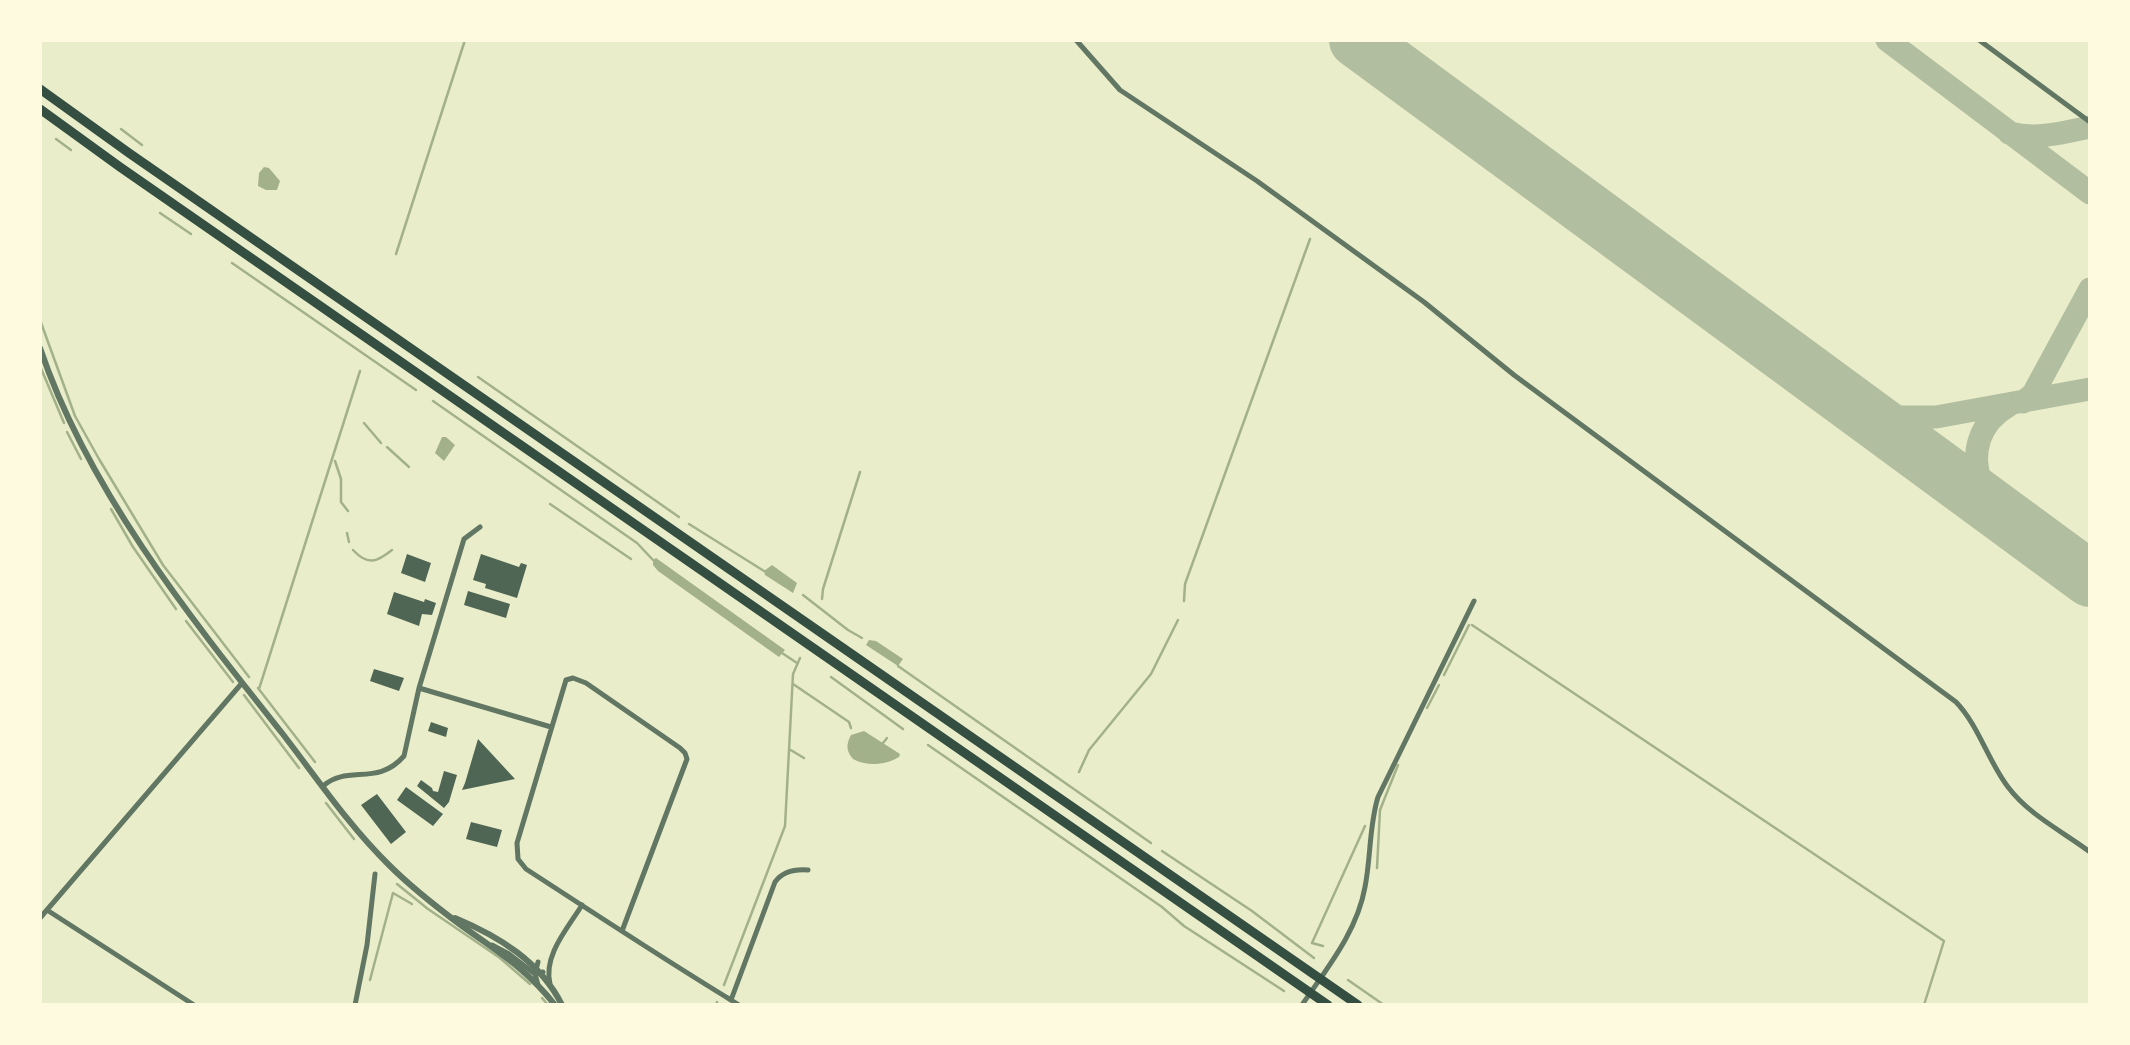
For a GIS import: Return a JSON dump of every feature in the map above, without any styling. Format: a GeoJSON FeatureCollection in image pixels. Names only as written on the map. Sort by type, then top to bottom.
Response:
{"type":"FeatureCollection","features":[{"type":"Feature","properties":{"kind":"highway"},"geometry":{"type":"LineString","coordinates":[[40,89],[1358,1005]]}},
{"type":"Feature","properties":{"kind":"highway"},"geometry":{"type":"LineString","coordinates":[[40,110],[1328,1005]]}},
{"type":"Feature","properties":{"kind":"street"},"geometry":{"type":"LineString","coordinates":[[1076,40],[1120,90],[1257,181],[1414,295],[1514,375],[1956,702],[2013,794],[2040,817],[2090,852]]}},
{"type":"Feature","properties":{"kind":"street"},"geometry":{"type":"LineString","coordinates":[[1979,40],[2090,122]]}},
{"type":"Feature","properties":{"kind":"street"},"geometry":{"type":"LineString","coordinates":[[40,348],[57,395],[72,426],[136,539],[242,683],[382,859],[427,900],[514,962],[555,1005]]}},
{"type":"Feature","properties":{"kind":"street"},"geometry":{"type":"LineString","coordinates":[[323,786],[334,777],[382,773],[401,760],[408,744],[419,688],[464,539],[480,527]]}},
{"type":"Feature","properties":{"kind":"street"},"geometry":{"type":"LineString","coordinates":[[1302,1005],[1351,931],[1363,898],[1372,818],[1378,797],[1474,601]]}},
{"type":"Feature","properties":{"kind":"street"},"geometry":{"type":"LineString","coordinates":[[622,931],[687,759],[680,748],[586,683],[573,678],[566,680],[551,726],[517,843],[517,854],[526,869],[622,931],[739,1005]]}},
{"type":"Feature","properties":{"kind":"street"},"geometry":{"type":"LineString","coordinates":[[40,918],[242,683]]}},
{"type":"Feature","properties":{"kind":"street"},"geometry":{"type":"LineString","coordinates":[[419,688],[551,726]]}},
{"type":"Feature","properties":{"kind":"street"},"geometry":{"type":"LineString","coordinates":[[731,1000],[775,882],[787,872],[808,870]]}},
{"type":"Feature","properties":{"kind":"street"},"geometry":{"type":"LineString","coordinates":[[355,1005],[367,945],[375,874]]}},
{"type":"Feature","properties":{"kind":"street"},"geometry":{"type":"LineString","coordinates":[[536,968],[553,951],[582,905]]}},
{"type":"Feature","properties":{"kind":"street"},"geometry":{"type":"LineString","coordinates":[[47,910],[194,1005]]}},
{"type":"Feature","properties":{"kind":"street"},"geometry":{"type":"LineString","coordinates":[[445,913],[491,934],[536,968],[562,1005]]}},
{"type":"Feature","properties":{"kind":"street"},"geometry":{"type":"LineString","coordinates":[[486,942],[536,968],[549,965]]}},
{"type":"Feature","properties":{"kind":"street"},"geometry":{"type":"LineString","coordinates":[[550,985],[549,965],[553,951]]}},
{"type":"Feature","properties":{"kind":"street"},"geometry":{"type":"LineString","coordinates":[[536,968],[538,985]]}},
{"type":"Feature","properties":{"kind":"shaded area"},"geometry":{"type":"Polygon","coordinates":[[[264,167],[269,168],[280,181],[277,190],[266,190],[258,186],[259,173],[264,167]]]}},
{"type":"Feature","properties":{"kind":"shaded area"},"geometry":{"type":"Polygon","coordinates":[[[442,437],[455,445],[444,461],[435,453],[442,437]]]}},
{"type":"Feature","properties":{"kind":"shaded area"},"geometry":{"type":"Polygon","coordinates":[[[656,558],[785,650],[779,657],[658,571],[653,565],[656,558]]]}},
{"type":"Feature","properties":{"kind":"shaded area"},"geometry":{"type":"Polygon","coordinates":[[[772,565],[797,583],[793,593],[765,575],[764,571],[772,565]]]}},
{"type":"Feature","properties":{"kind":"shaded area"},"geometry":{"type":"Polygon","coordinates":[[[869,640],[876,641],[903,659],[898,666],[866,645],[869,640]]]}},
{"type":"Feature","properties":{"kind":"shaded area"},"geometry":{"type":"Polygon","coordinates":[[[864,731],[900,754],[899,757],[876,764],[853,759],[848,750],[849,738],[864,731]]]}},
{"type":"Feature","properties":{"kind":"building"},"geometry":{"type":"Polygon","coordinates":[[[407,554],[431,563],[425,582],[401,573],[407,554]]]}},
{"type":"Feature","properties":{"kind":"building"},"geometry":{"type":"Polygon","coordinates":[[[481,554],[519,567],[521,563],[527,565],[517,598],[485,588],[486,584],[473,580],[481,554]]]}},
{"type":"Feature","properties":{"kind":"building"},"geometry":{"type":"Polygon","coordinates":[[[468,591],[510,604],[506,618],[464,605],[468,591]]]}},
{"type":"Feature","properties":{"kind":"building"},"geometry":{"type":"Polygon","coordinates":[[[394,592],[436,603],[432,615],[422,614],[419,626],[387,614],[394,592]]]}},
{"type":"Feature","properties":{"kind":"building"},"geometry":{"type":"Polygon","coordinates":[[[374,669],[404,678],[399,691],[370,681],[374,669]]]}},
{"type":"Feature","properties":{"kind":"building"},"geometry":{"type":"Polygon","coordinates":[[[431,722],[448,728],[446,737],[428,731],[431,722]]]}},
{"type":"Feature","properties":{"kind":"building"},"geometry":{"type":"Polygon","coordinates":[[[478,739],[515,779],[462,790],[478,739]]]}},
{"type":"Feature","properties":{"kind":"building"},"geometry":{"type":"Polygon","coordinates":[[[444,771],[457,775],[449,802],[444,808],[417,786],[421,780],[438,792],[444,771]]]}},
{"type":"Feature","properties":{"kind":"building"},"geometry":{"type":"Polygon","coordinates":[[[406,787],[443,814],[433,826],[397,800],[406,787]]]}},
{"type":"Feature","properties":{"kind":"building"},"geometry":{"type":"Polygon","coordinates":[[[377,794],[406,832],[391,844],[361,805],[377,794]]]}},
{"type":"Feature","properties":{"kind":"building"},"geometry":{"type":"Polygon","coordinates":[[[471,822],[502,830],[497,847],[466,839],[471,822]]]}},
{"type":"Feature","properties":{"kind":"waterway"},"geometry":{"type":"LineString","coordinates":[[396,254],[465,40]]}},
{"type":"Feature","properties":{"kind":"waterway"},"geometry":{"type":"LineString","coordinates":[[121,129],[142,145]]}},
{"type":"Feature","properties":{"kind":"waterway"},"geometry":{"type":"LineString","coordinates":[[56,139],[71,150]]}},
{"type":"Feature","properties":{"kind":"waterway"},"geometry":{"type":"LineString","coordinates":[[160,213],[191,234]]}},
{"type":"Feature","properties":{"kind":"waterway"},"geometry":{"type":"LineString","coordinates":[[1184,601],[1185,584],[1310,239]]}},
{"type":"Feature","properties":{"kind":"waterway"},"geometry":{"type":"LineString","coordinates":[[232,263],[416,390]]}},
{"type":"Feature","properties":{"kind":"waterway"},"geometry":{"type":"LineString","coordinates":[[40,320],[75,416],[99,459],[163,565],[249,677]]}},
{"type":"Feature","properties":{"kind":"waterway"},"geometry":{"type":"LineString","coordinates":[[40,366],[64,423]]}},
{"type":"Feature","properties":{"kind":"waterway"},"geometry":{"type":"LineString","coordinates":[[259,689],[360,371]]}},
{"type":"Feature","properties":{"kind":"waterway"},"geometry":{"type":"LineString","coordinates":[[478,377],[679,517]]}},
{"type":"Feature","properties":{"kind":"waterway"},"geometry":{"type":"LineString","coordinates":[[433,401],[637,543],[653,560]]}},
{"type":"Feature","properties":{"kind":"waterway"},"geometry":{"type":"LineString","coordinates":[[364,423],[381,443]]}},
{"type":"Feature","properties":{"kind":"waterway"},"geometry":{"type":"LineString","coordinates":[[67,432],[81,459]]}},
{"type":"Feature","properties":{"kind":"waterway"},"geometry":{"type":"LineString","coordinates":[[387,447],[409,467]]}},
{"type":"Feature","properties":{"kind":"waterway"},"geometry":{"type":"LineString","coordinates":[[335,461],[341,479],[341,502],[348,511]]}},
{"type":"Feature","properties":{"kind":"waterway"},"geometry":{"type":"LineString","coordinates":[[822,599],[860,472]]}},
{"type":"Feature","properties":{"kind":"waterway"},"geometry":{"type":"LineString","coordinates":[[550,504],[631,559]]}},
{"type":"Feature","properties":{"kind":"waterway"},"geometry":{"type":"LineString","coordinates":[[111,509],[133,547],[176,609]]}},
{"type":"Feature","properties":{"kind":"waterway"},"geometry":{"type":"LineString","coordinates":[[689,524],[764,571]]}},
{"type":"Feature","properties":{"kind":"waterway"},"geometry":{"type":"LineString","coordinates":[[347,533],[349,542]]}},
{"type":"Feature","properties":{"kind":"waterway"},"geometry":{"type":"LineString","coordinates":[[353,550],[368,560],[382,557],[392,550]]}},
{"type":"Feature","properties":{"kind":"waterway"},"geometry":{"type":"LineString","coordinates":[[803,595],[862,638]]}},
{"type":"Feature","properties":{"kind":"waterway"},"geometry":{"type":"LineString","coordinates":[[1079,772],[1089,750],[1151,674],[1178,620]]}},
{"type":"Feature","properties":{"kind":"waterway"},"geometry":{"type":"LineString","coordinates":[[186,621],[233,682]]}},
{"type":"Feature","properties":{"kind":"waterway"},"geometry":{"type":"LineString","coordinates":[[1444,675],[1469,625]]}},
{"type":"Feature","properties":{"kind":"waterway"},"geometry":{"type":"LineString","coordinates":[[1472,625],[1944,941],[1924,1005]]}},
{"type":"Feature","properties":{"kind":"waterway"},"geometry":{"type":"LineString","coordinates":[[782,653],[797,663]]}},
{"type":"Feature","properties":{"kind":"waterway"},"geometry":{"type":"LineString","coordinates":[[724,985],[785,826],[793,674],[800,658]]}},
{"type":"Feature","properties":{"kind":"waterway"},"geometry":{"type":"LineString","coordinates":[[898,666],[1151,843]]}},
{"type":"Feature","properties":{"kind":"waterway"},"geometry":{"type":"LineString","coordinates":[[831,677],[903,729]]}},
{"type":"Feature","properties":{"kind":"waterway"},"geometry":{"type":"LineString","coordinates":[[793,684],[849,722],[851,728]]}},
{"type":"Feature","properties":{"kind":"waterway"},"geometry":{"type":"LineString","coordinates":[[1427,708],[1439,685]]}},
{"type":"Feature","properties":{"kind":"waterway"},"geometry":{"type":"LineString","coordinates":[[258,688],[315,762]]}},
{"type":"Feature","properties":{"kind":"waterway"},"geometry":{"type":"LineString","coordinates":[[244,695],[299,768]]}},
{"type":"Feature","properties":{"kind":"waterway"},"geometry":{"type":"LineString","coordinates":[[883,743],[887,738]]}},
{"type":"Feature","properties":{"kind":"waterway"},"geometry":{"type":"LineString","coordinates":[[928,745],[1162,907],[1184,926],[1284,991]]}},
{"type":"Feature","properties":{"kind":"waterway"},"geometry":{"type":"LineString","coordinates":[[789,749],[804,758]]}},
{"type":"Feature","properties":{"kind":"waterway"},"geometry":{"type":"LineString","coordinates":[[1377,868],[1380,810],[1398,765]]}},
{"type":"Feature","properties":{"kind":"waterway"},"geometry":{"type":"LineString","coordinates":[[326,803],[354,839]]}},
{"type":"Feature","properties":{"kind":"waterway"},"geometry":{"type":"LineString","coordinates":[[1323,946],[1312,943],[1365,826]]}},
{"type":"Feature","properties":{"kind":"waterway"},"geometry":{"type":"LineString","coordinates":[[1162,851],[1252,911],[1314,958]]}},
{"type":"Feature","properties":{"kind":"waterway"},"geometry":{"type":"LineString","coordinates":[[397,884],[428,909],[500,958],[530,984]]}},
{"type":"Feature","properties":{"kind":"waterway"},"geometry":{"type":"LineString","coordinates":[[370,980],[393,893],[412,904]]}},
{"type":"Feature","properties":{"kind":"waterway"},"geometry":{"type":"LineString","coordinates":[[1348,980],[1384,1005]]}},
{"type":"Feature","properties":{"kind":"waterway"},"geometry":{"type":"LineString","coordinates":[[542,998],[548,1005]]}},
{"type":"Feature","properties":{"kind":"taxiway"},"geometry":{"type":"LineString","coordinates":[[1887,40],[2090,193]]}},
{"type":"Feature","properties":{"kind":"taxiway"},"geometry":{"type":"LineString","coordinates":[[2009,133],[2040,136],[2090,127]]}},
{"type":"Feature","properties":{"kind":"taxiway"},"geometry":{"type":"LineString","coordinates":[[2023,402],[2033,394],[2090,289]]}},
{"type":"Feature","properties":{"kind":"taxiway"},"geometry":{"type":"LineString","coordinates":[[1860,411],[1893,417],[1936,417],[2090,389]]}},
{"type":"Feature","properties":{"kind":"taxiway"},"geometry":{"type":"LineString","coordinates":[[2007,519],[1983,487],[1978,471],[1977,449],[1990,420],[2008,406]]}},
{"type":"Feature","properties":{"kind":"runway"},"geometry":{"type":"LineString","coordinates":[[1357,40],[2090,579]]}}]}
